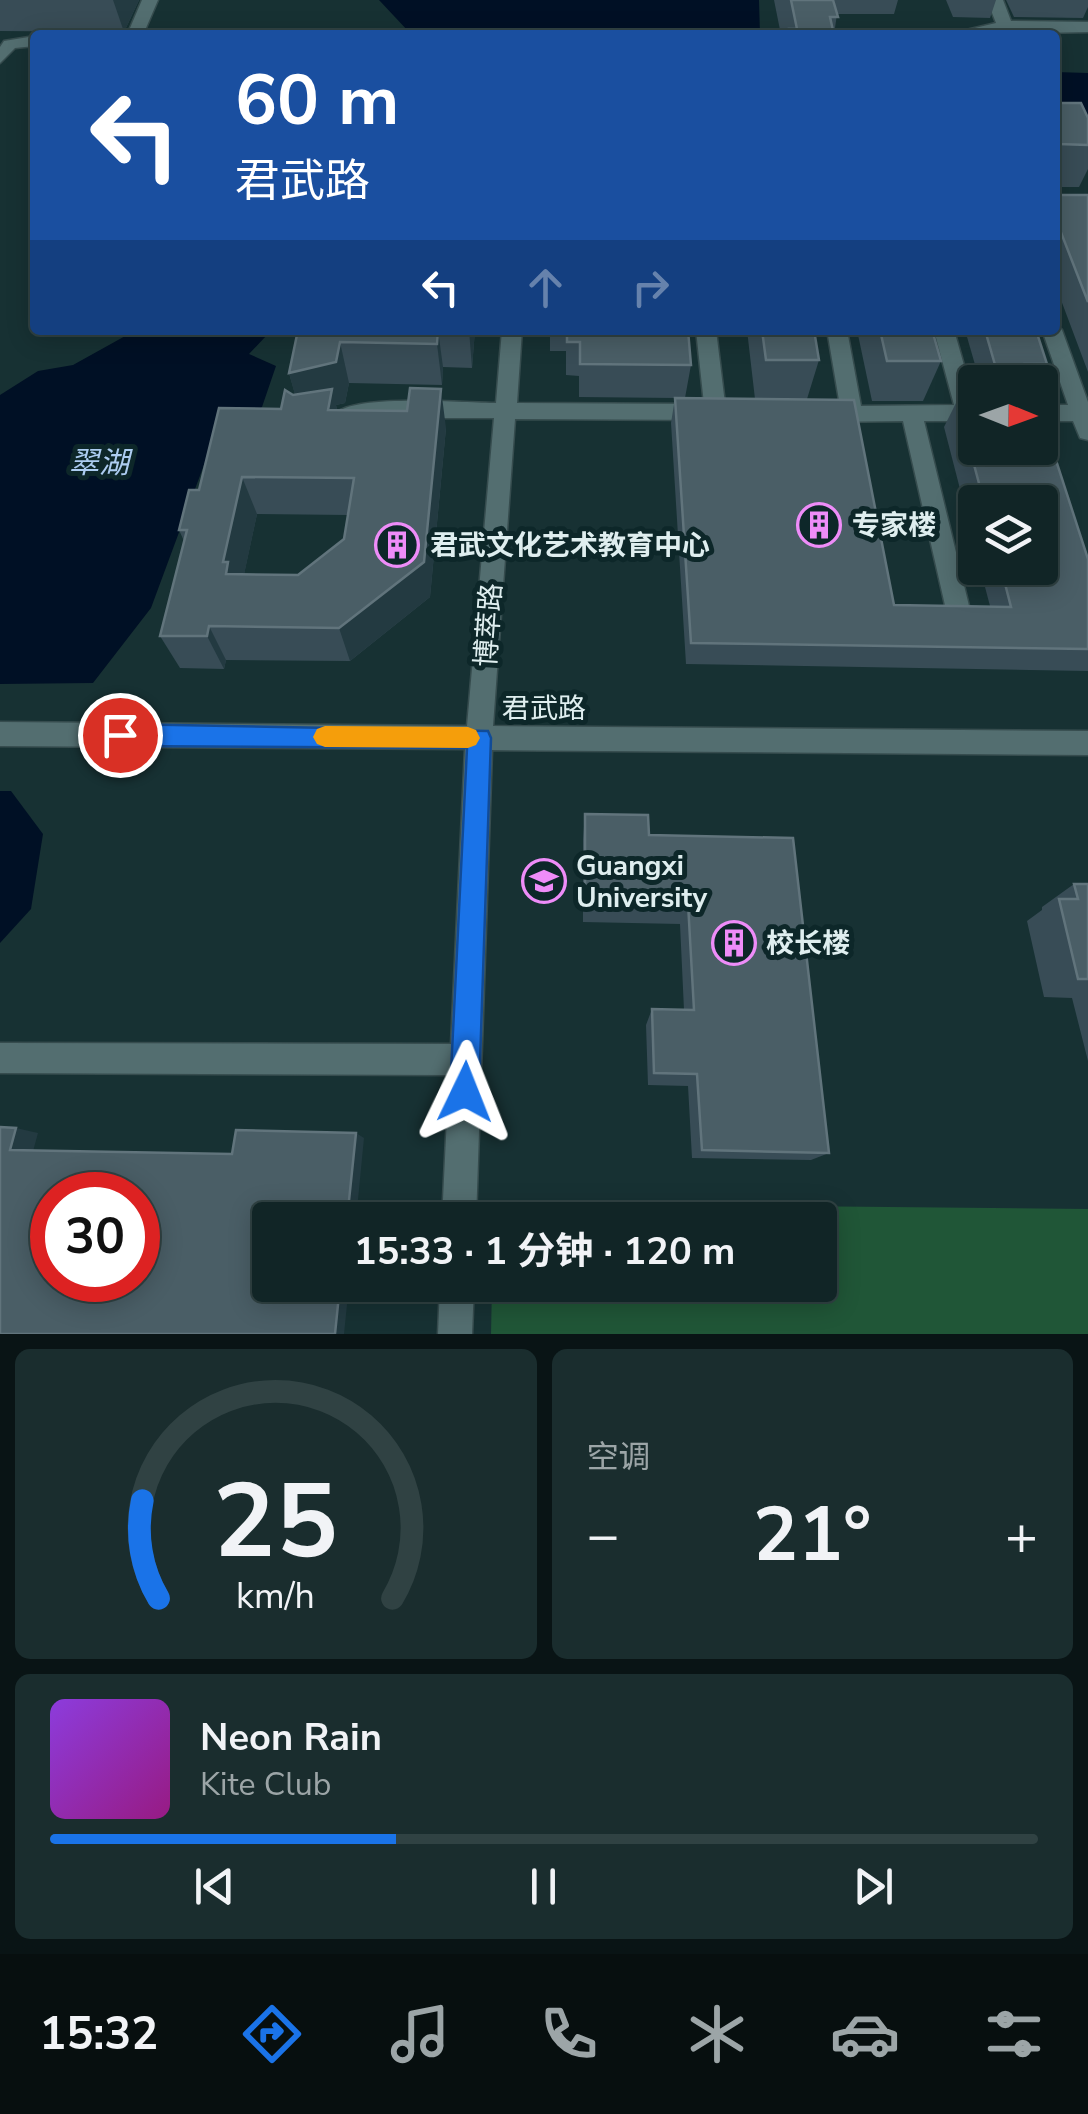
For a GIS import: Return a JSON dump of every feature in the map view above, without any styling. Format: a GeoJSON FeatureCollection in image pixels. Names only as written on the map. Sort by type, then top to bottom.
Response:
{"type":"FeatureCollection","features":[{"type":"Feature","properties":{"kind":"street"},"geometry":{"type":"LineString","coordinates":[[138,30],[150,0]]}},
{"type":"Feature","properties":{"kind":"street"},"geometry":{"type":"LineString","coordinates":[[995,0],[1005,26]]}},
{"type":"Feature","properties":{"kind":"street"},"geometry":{"type":"LineString","coordinates":[[982,30],[1005,26],[1088,27]]}},
{"type":"Feature","properties":{"kind":"street"},"geometry":{"type":"LineString","coordinates":[[0,58],[10,44],[30,42]]}},
{"type":"Feature","properties":{"kind":"street","name":"博萃路"},"geometry":{"type":"LineString","coordinates":[[460,1202],[479,738],[512,335]]}},
{"type":"Feature","properties":{"kind":"street"},"geometry":{"type":"LineString","coordinates":[[322,419],[379,410],[725,412],[707,335]]}},
{"type":"Feature","properties":{"kind":"street"},"geometry":{"type":"LineString","coordinates":[[838,335],[852,414]]}},
{"type":"Feature","properties":{"kind":"street"},"geometry":{"type":"LineString","coordinates":[[946,335],[958,373]]}},
{"type":"Feature","properties":{"kind":"street"},"geometry":{"type":"LineString","coordinates":[[1055,335],[1079,383],[1084,422],[1058,417]]}},
{"type":"Feature","properties":{"kind":"street"},"geometry":{"type":"LineString","coordinates":[[794,414],[958,413]]}},
{"type":"Feature","properties":{"kind":"street"},"geometry":{"type":"LineString","coordinates":[[912,414],[959,614]]}},
{"type":"Feature","properties":{"kind":"street","name":"君武路"},"geometry":{"type":"LineString","coordinates":[[0,734],[1088,742]]}},
{"type":"Feature","properties":{"kind":"street"},"geometry":{"type":"LineString","coordinates":[[0,1058],[466,1060]]}},
{"type":"Feature","properties":{"kind":"street"},"geometry":{"type":"LineString","coordinates":[[454,1334],[455,1302]]}},
{"type":"Feature","properties":{"kind":"green space"},"geometry":{"type":"Polygon","coordinates":[[[837,1206],[1088,1209],[1088,1334],[491,1334],[492,1302],[837,1302],[837,1206]]]}},
{"type":"Feature","properties":{"kind":"water"},"geometry":{"type":"Polygon","coordinates":[[[379,0],[759,0],[760,30],[407,30],[379,0]]]}},
{"type":"Feature","properties":{"kind":"water"},"geometry":{"type":"Polygon","coordinates":[[[1060,72],[1088,73],[1088,121],[1060,119],[1060,72]]]}},
{"type":"Feature","properties":{"kind":"water","name":"翠湖"},"geometry":{"type":"Polygon","coordinates":[[[127,335],[267,335],[249,354],[276,366],[262,407],[208,454],[151,608],[93,683],[0,684],[0,395],[38,371],[73,365],[127,335]]]}},
{"type":"Feature","properties":{"kind":"water"},"geometry":{"type":"Polygon","coordinates":[[[0,791],[11,791],[43,834],[31,909],[0,943],[0,791]]]}},
{"type":"Feature","properties":{"kind":"building"},"geometry":{"type":"Polygon","coordinates":[[[791,0],[833,0],[838,17],[830,17],[833,30],[789,29],[797,29],[791,0]]]}},
{"type":"Feature","properties":{"kind":"building"},"geometry":{"type":"Polygon","coordinates":[[[1060,103],[1081,103],[1088,118],[1088,145],[1060,144],[1060,103]]]}},
{"type":"Feature","properties":{"kind":"building"},"geometry":{"type":"Polygon","coordinates":[[[1060,195],[1088,195],[1088,302],[1060,230],[1060,195]]]}},
{"type":"Feature","properties":{"kind":"building"},"geometry":{"type":"Polygon","coordinates":[[[297,335],[438,335],[437,344],[340,342],[336,362],[289,373],[297,335]]]}},
{"type":"Feature","properties":{"kind":"building"},"geometry":{"type":"Polygon","coordinates":[[[567,335],[688,335],[691,365],[580,364],[580,342],[567,342],[567,335]]]}},
{"type":"Feature","properties":{"kind":"building"},"geometry":{"type":"Polygon","coordinates":[[[763,335],[815,335],[819,360],[766,360],[763,335]]]}},
{"type":"Feature","properties":{"kind":"building"},"geometry":{"type":"Polygon","coordinates":[[[881,335],[933,335],[941,361],[887,361],[881,335]]]}},
{"type":"Feature","properties":{"kind":"building"},"geometry":{"type":"Polygon","coordinates":[[[986,335],[1038,335],[1047,364],[995,365],[986,335]]]}},
{"type":"Feature","properties":{"kind":"building"},"geometry":{"type":"Polygon","coordinates":[[[410,388],[441,389],[424,562],[339,628],[209,626],[207,636],[160,636],[187,530],[179,530],[189,490],[199,490],[219,408],[281,409],[285,390],[293,395],[332,389],[328,410],[407,411],[410,388]],[[242,477],[223,562],[228,562],[226,574],[298,575],[344,539],[354,478],[242,477]]]}},
{"type":"Feature","properties":{"kind":"building","name":"专家楼"},"geometry":{"type":"Polygon","coordinates":[[[675,398],[854,400],[894,605],[1011,607],[1005,585],[1058,585],[1058,485],[979,485],[974,465],[1058,465],[1088,559],[1088,649],[691,643],[675,398]]]}},
{"type":"Feature","properties":{"kind":"building","name":"校长楼"},"geometry":{"type":"Polygon","coordinates":[[[585,814],[648,815],[649,835],[793,838],[829,1153],[702,1150],[697,1074],[654,1073],[652,1009],[694,1010],[688,903],[585,901],[585,814]]]}},
{"type":"Feature","properties":{"kind":"building"},"geometry":{"type":"Polygon","coordinates":[[[1074,884],[1088,884],[1088,979],[1078,979],[1059,899],[1078,899],[1074,884]]]}},
{"type":"Feature","properties":{"kind":"building"},"geometry":{"type":"Polygon","coordinates":[[[0,1127],[16,1128],[10,1150],[232,1154],[236,1130],[356,1133],[349,1202],[252,1202],[252,1302],[338,1302],[335,1334],[0,1334],[0,1127]]]}},
{"type":"Feature","properties":{"kind":"slow traffic"},"geometry":{"type":"LineString","coordinates":[[325,737],[468,738]]}},
{"type":"Feature","properties":{"kind":"place","name":"专家楼"},"geometry":{"type":"Point","coordinates":[819,525]}},
{"type":"Feature","properties":{"kind":"place","name":"君武文化艺术教育中心"},"geometry":{"type":"Point","coordinates":[397,545]}},
{"type":"Feature","properties":{"kind":"place","name":"Guangxi University"},"geometry":{"type":"Point","coordinates":[544,881]}},
{"type":"Feature","properties":{"kind":"place","name":"校长楼"},"geometry":{"type":"Point","coordinates":[734,943]}},
{"type":"Feature","properties":{"kind":"route"},"geometry":{"type":"LineString","coordinates":[[120,735],[479,738],[465,1092]]}}]}
